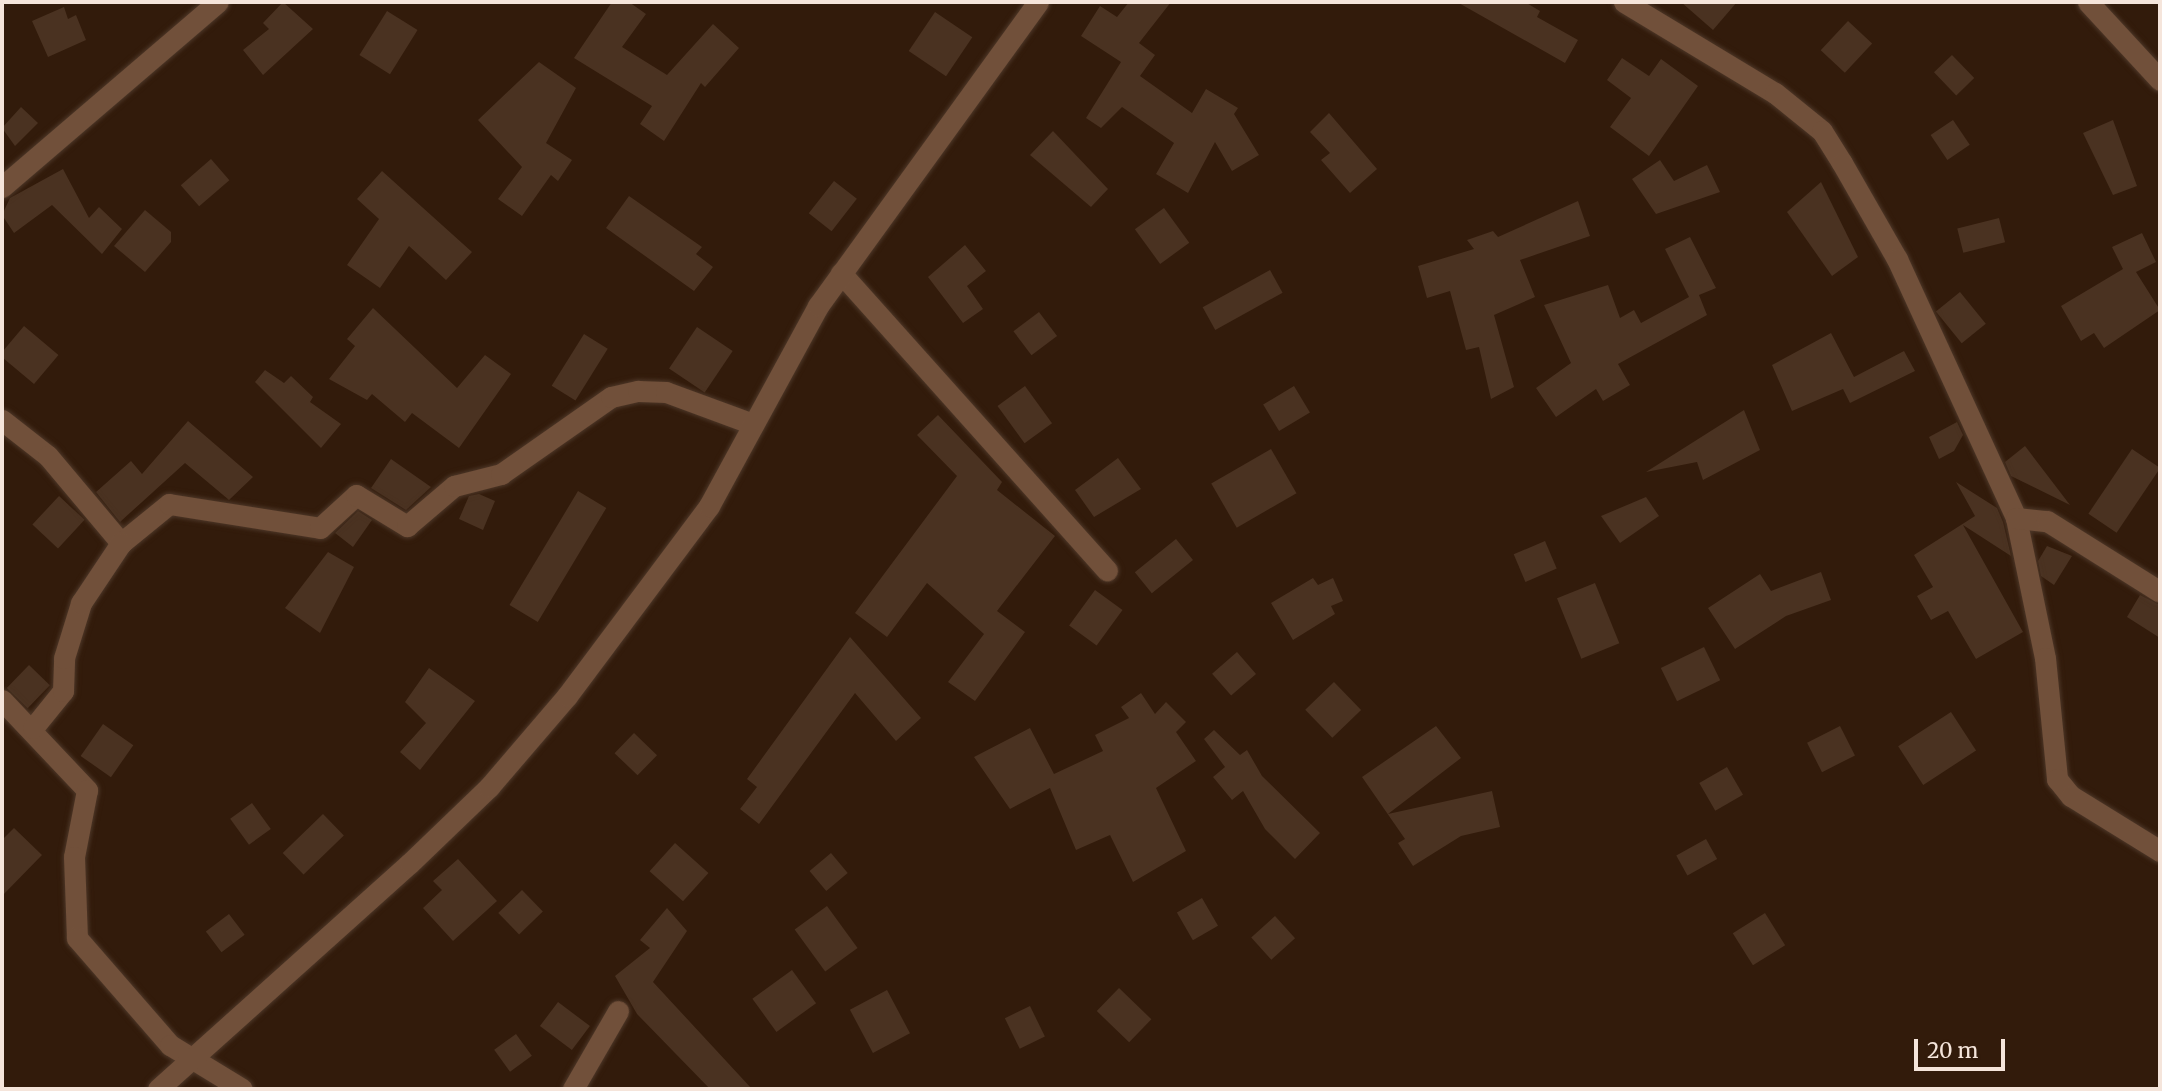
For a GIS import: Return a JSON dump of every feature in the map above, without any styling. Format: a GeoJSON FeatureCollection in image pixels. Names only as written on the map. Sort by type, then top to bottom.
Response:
{"type":"FeatureCollection","features":[{"type":"Feature","properties":{"kind":"street"},"geometry":{"type":"LineString","coordinates":[[2,187],[218,2]]}},
{"type":"Feature","properties":{"kind":"street"},"geometry":{"type":"LineString","coordinates":[[158,1089],[196,1059],[489,787],[567,696],[709,506],[841,272],[1038,2]]}},
{"type":"Feature","properties":{"kind":"street"},"geometry":{"type":"LineString","coordinates":[[1624,2],[1734,63],[1822,131],[1897,259],[2016,517],[2024,579],[2041,637],[2057,779],[2071,796],[2160,851]]}},
{"type":"Feature","properties":{"kind":"street"},"geometry":{"type":"LineString","coordinates":[[2088,2],[2160,80]]}},
{"type":"Feature","properties":{"kind":"street"},"geometry":{"type":"LineString","coordinates":[[841,272],[1108,571]]}},
{"type":"Feature","properties":{"kind":"street"},"geometry":{"type":"LineString","coordinates":[[33,728],[63,691],[64,658],[81,603],[121,543],[169,504],[320,528],[356,495],[407,526],[454,486],[501,474],[611,397],[638,391],[666,392],[753,424]]}},
{"type":"Feature","properties":{"kind":"street"},"geometry":{"type":"LineString","coordinates":[[2,420],[48,456],[121,543]]}},
{"type":"Feature","properties":{"kind":"street"},"geometry":{"type":"LineString","coordinates":[[2016,517],[2046,521],[2160,593]]}},
{"type":"Feature","properties":{"kind":"street"},"geometry":{"type":"LineString","coordinates":[[2,700],[33,728],[87,790],[74,857],[77,938],[170,1045],[242,1089]]}},
{"type":"Feature","properties":{"kind":"street"},"geometry":{"type":"LineString","coordinates":[[573,1089],[618,1011]]}},
{"type":"Feature","properties":{"kind":"building"},"geometry":{"type":"Polygon","coordinates":[[[283,2],[313,29],[263,75],[243,50],[269,29],[263,23],[283,2]]]}},
{"type":"Feature","properties":{"kind":"building"},"geometry":{"type":"Polygon","coordinates":[[[612,2],[629,2],[646,14],[622,47],[667,75],[713,24],[739,48],[705,87],[701,83],[664,141],[640,124],[652,106],[574,58],[612,2]]]}},
{"type":"Feature","properties":{"kind":"building"},"geometry":{"type":"Polygon","coordinates":[[[1129,2],[1171,2],[1139,43],[1155,55],[1140,76],[1192,113],[1206,89],[1238,108],[1234,114],[1259,155],[1232,171],[1215,142],[1188,193],[1156,174],[1174,143],[1122,107],[1101,128],[1086,118],[1121,62],[1081,36],[1100,6],[1117,17],[1129,2]]]}},
{"type":"Feature","properties":{"kind":"building"},"geometry":{"type":"Polygon","coordinates":[[[1457,2],[1525,2],[1540,11],[1537,17],[1578,40],[1565,63],[1457,2]]]}},
{"type":"Feature","properties":{"kind":"building"},"geometry":{"type":"Polygon","coordinates":[[[1681,2],[1737,2],[1713,30],[1681,2]]]}},
{"type":"Feature","properties":{"kind":"building"},"geometry":{"type":"Polygon","coordinates":[[[64,7],[68,19],[76,15],[86,40],[48,57],[32,21],[64,7]]]}},
{"type":"Feature","properties":{"kind":"building"},"geometry":{"type":"Polygon","coordinates":[[[387,11],[418,30],[390,74],[359,55],[387,11]]]}},
{"type":"Feature","properties":{"kind":"building"},"geometry":{"type":"Polygon","coordinates":[[[935,12],[972,37],[946,76],[909,51],[935,12]]]}},
{"type":"Feature","properties":{"kind":"building"},"geometry":{"type":"Polygon","coordinates":[[[1848,21],[1872,44],[1845,73],[1821,50],[1848,21]]]}},
{"type":"Feature","properties":{"kind":"building"},"geometry":{"type":"Polygon","coordinates":[[[1952,55],[1974,78],[1956,95],[1934,72],[1952,55]]]}},
{"type":"Feature","properties":{"kind":"building"},"geometry":{"type":"Polygon","coordinates":[[[1622,58],[1649,76],[1661,59],[1698,86],[1649,156],[1610,127],[1631,98],[1607,80],[1622,58]]]}},
{"type":"Feature","properties":{"kind":"building"},"geometry":{"type":"Polygon","coordinates":[[[539,62],[576,88],[546,143],[572,160],[558,181],[551,175],[522,216],[498,199],[522,167],[478,120],[539,62]]]}},
{"type":"Feature","properties":{"kind":"building"},"geometry":{"type":"Polygon","coordinates":[[[21,107],[38,123],[15,146],[2,128],[21,107]]]}},
{"type":"Feature","properties":{"kind":"building"},"geometry":{"type":"Polygon","coordinates":[[[1329,113],[1377,169],[1350,193],[1321,160],[1330,153],[1310,132],[1329,113]]]}},
{"type":"Feature","properties":{"kind":"building"},"geometry":{"type":"Polygon","coordinates":[[[1953,120],[1970,145],[1947,160],[1931,135],[1953,120]]]}},
{"type":"Feature","properties":{"kind":"building"},"geometry":{"type":"Polygon","coordinates":[[[2113,120],[2137,186],[2113,195],[2083,133],[2113,120]]]}},
{"type":"Feature","properties":{"kind":"building"},"geometry":{"type":"Polygon","coordinates":[[[1053,131],[1108,189],[1091,207],[1030,155],[1053,131]]]}},
{"type":"Feature","properties":{"kind":"building"},"geometry":{"type":"Polygon","coordinates":[[[211,159],[229,180],[199,206],[181,185],[211,159]]]}},
{"type":"Feature","properties":{"kind":"building"},"geometry":{"type":"Polygon","coordinates":[[[1660,160],[1674,181],[1707,165],[1720,192],[1656,214],[1632,179],[1660,160]]]}},
{"type":"Feature","properties":{"kind":"building"},"geometry":{"type":"Polygon","coordinates":[[[63,169],[89,218],[99,207],[122,229],[102,254],[52,205],[14,233],[2,215],[10,198],[63,169]]]}},
{"type":"Feature","properties":{"kind":"building"},"geometry":{"type":"Polygon","coordinates":[[[382,171],[472,252],[446,280],[409,246],[380,288],[347,265],[379,219],[357,199],[382,171]]]}},
{"type":"Feature","properties":{"kind":"building"},"geometry":{"type":"Polygon","coordinates":[[[834,181],[857,199],[832,231],[809,213],[834,181]]]}},
{"type":"Feature","properties":{"kind":"building"},"geometry":{"type":"Polygon","coordinates":[[[1821,182],[1858,257],[1832,276],[1787,212],[1821,182]]]}},
{"type":"Feature","properties":{"kind":"building"},"geometry":{"type":"Polygon","coordinates":[[[629,196],[702,247],[696,254],[713,267],[694,291],[606,228],[629,196]]]}},
{"type":"Feature","properties":{"kind":"building"},"geometry":{"type":"Polygon","coordinates":[[[1578,201],[1590,236],[1520,260],[1535,297],[1494,315],[1514,387],[1491,399],[1479,347],[1466,350],[1450,291],[1427,298],[1418,266],[1474,249],[1467,240],[1493,231],[1498,237],[1578,201]]]}},
{"type":"Feature","properties":{"kind":"building"},"geometry":{"type":"Polygon","coordinates":[[[1164,208],[1189,243],[1160,264],[1135,229],[1164,208]]]}},
{"type":"Feature","properties":{"kind":"building"},"geometry":{"type":"Polygon","coordinates":[[[145,210],[171,232],[171,242],[145,272],[114,246],[145,210]]]}},
{"type":"Feature","properties":{"kind":"building"},"geometry":{"type":"Polygon","coordinates":[[[1999,218],[2005,242],[1963,253],[1957,228],[1999,218]]]}},
{"type":"Feature","properties":{"kind":"building"},"geometry":{"type":"Polygon","coordinates":[[[2142,233],[2156,262],[2136,272],[2160,310],[2104,348],[2094,333],[2081,341],[2061,306],[2123,269],[2112,247],[2142,233]]]}},
{"type":"Feature","properties":{"kind":"building"},"geometry":{"type":"Polygon","coordinates":[[[1690,237],[1716,288],[1699,295],[1707,315],[1618,364],[1630,385],[1603,401],[1596,389],[1556,417],[1536,388],[1571,363],[1544,305],[1608,285],[1620,318],[1634,310],[1641,323],[1689,297],[1665,249],[1690,237]]]}},
{"type":"Feature","properties":{"kind":"building"},"geometry":{"type":"Polygon","coordinates":[[[965,245],[986,271],[967,286],[983,309],[963,323],[928,277],[965,245]]]}},
{"type":"Feature","properties":{"kind":"building"},"geometry":{"type":"Polygon","coordinates":[[[1270,270],[1283,293],[1215,330],[1203,307],[1270,270]]]}},
{"type":"Feature","properties":{"kind":"building"},"geometry":{"type":"Polygon","coordinates":[[[1960,292],[1986,324],[1962,343],[1936,312],[1960,292]]]}},
{"type":"Feature","properties":{"kind":"building"},"geometry":{"type":"Polygon","coordinates":[[[373,308],[457,388],[485,355],[511,374],[459,448],[412,413],[405,422],[372,394],[367,400],[329,379],[355,346],[347,339],[373,308]]]}},
{"type":"Feature","properties":{"kind":"building"},"geometry":{"type":"Polygon","coordinates":[[[1039,312],[1057,336],[1031,355],[1013,331],[1039,312]]]}},
{"type":"Feature","properties":{"kind":"building"},"geometry":{"type":"Polygon","coordinates":[[[24,326],[58,355],[34,384],[2,357],[2,352],[24,326]]]}},
{"type":"Feature","properties":{"kind":"building"},"geometry":{"type":"Polygon","coordinates":[[[697,327],[733,351],[705,392],[669,368],[697,327]]]}},
{"type":"Feature","properties":{"kind":"building"},"geometry":{"type":"Polygon","coordinates":[[[1831,333],[1854,377],[1904,351],[1915,371],[1850,403],[1843,389],[1792,411],[1772,365],[1831,333]]]}},
{"type":"Feature","properties":{"kind":"building"},"geometry":{"type":"Polygon","coordinates":[[[584,334],[608,349],[575,401],[552,386],[584,334]]]}},
{"type":"Feature","properties":{"kind":"building"},"geometry":{"type":"Polygon","coordinates":[[[265,370],[284,383],[291,376],[313,397],[310,402],[341,424],[321,448],[255,382],[265,370]]]}},
{"type":"Feature","properties":{"kind":"building"},"geometry":{"type":"Polygon","coordinates":[[[1025,386],[1052,423],[1025,443],[997,406],[1025,386]]]}},
{"type":"Feature","properties":{"kind":"building"},"geometry":{"type":"Polygon","coordinates":[[[1294,386],[1310,413],[1279,431],[1263,405],[1294,386]]]}},
{"type":"Feature","properties":{"kind":"building"},"geometry":{"type":"Polygon","coordinates":[[[1744,410],[1760,450],[1703,480],[1697,462],[1646,472],[1744,410]]]}},
{"type":"Feature","properties":{"kind":"building"},"geometry":{"type":"Polygon","coordinates":[[[938,415],[1002,482],[997,490],[1055,536],[997,611],[1025,632],[975,701],[948,682],[984,634],[927,583],[887,637],[855,613],[957,476],[917,435],[938,415]]]}},
{"type":"Feature","properties":{"kind":"building"},"geometry":{"type":"Polygon","coordinates":[[[188,421],[253,477],[229,500],[185,463],[120,522],[96,492],[131,461],[142,474],[188,421]]]}},
{"type":"Feature","properties":{"kind":"building"},"geometry":{"type":"Polygon","coordinates":[[[1957,422],[1963,435],[1954,451],[1939,459],[1929,437],[1957,422]]]}},
{"type":"Feature","properties":{"kind":"building"},"geometry":{"type":"Polygon","coordinates":[[[2025,446],[2070,505],[2011,476],[2005,462],[2025,446]]]}},
{"type":"Feature","properties":{"kind":"building"},"geometry":{"type":"Polygon","coordinates":[[[1271,449],[1296,493],[1237,528],[1211,484],[1271,449]]]}},
{"type":"Feature","properties":{"kind":"building"},"geometry":{"type":"Polygon","coordinates":[[[2132,449],[2160,468],[2117,533],[2088,514],[2132,449]]]}},
{"type":"Feature","properties":{"kind":"building"},"geometry":{"type":"Polygon","coordinates":[[[1118,458],[1141,489],[1094,517],[1075,490],[1118,458]]]}},
{"type":"Feature","properties":{"kind":"building"},"geometry":{"type":"Polygon","coordinates":[[[391,459],[431,487],[406,510],[371,488],[391,459]]]}},
{"type":"Feature","properties":{"kind":"building"},"geometry":{"type":"Polygon","coordinates":[[[1956,482],[1997,508],[2011,556],[1963,525],[2023,632],[1976,659],[1948,611],[1931,620],[1917,596],[1933,587],[1914,555],[1975,516],[1956,482]]]}},
{"type":"Feature","properties":{"kind":"building"},"geometry":{"type":"Polygon","coordinates":[[[578,491],[606,508],[538,622],[509,605],[578,491]]]}},
{"type":"Feature","properties":{"kind":"building"},"geometry":{"type":"Polygon","coordinates":[[[479,494],[495,501],[483,530],[459,519],[469,496],[479,494]]]}},
{"type":"Feature","properties":{"kind":"building"},"geometry":{"type":"Polygon","coordinates":[[[59,496],[85,520],[58,548],[32,525],[59,496]]]}},
{"type":"Feature","properties":{"kind":"building"},"geometry":{"type":"Polygon","coordinates":[[[1646,497],[1659,516],[1620,543],[1601,516],[1646,497]]]}},
{"type":"Feature","properties":{"kind":"building"},"geometry":{"type":"Polygon","coordinates":[[[358,511],[372,520],[353,547],[335,533],[358,511]]]}},
{"type":"Feature","properties":{"kind":"building"},"geometry":{"type":"Polygon","coordinates":[[[1176,539],[1193,560],[1152,593],[1135,572],[1176,539]]]}},
{"type":"Feature","properties":{"kind":"building"},"geometry":{"type":"Polygon","coordinates":[[[1545,541],[1557,569],[1525,582],[1514,554],[1545,541]]]}},
{"type":"Feature","properties":{"kind":"building"},"geometry":{"type":"Polygon","coordinates":[[[2047,546],[2072,556],[2054,585],[2041,576],[2038,561],[2047,546]]]}},
{"type":"Feature","properties":{"kind":"building"},"geometry":{"type":"Polygon","coordinates":[[[328,552],[354,567],[320,633],[285,608],[328,552]]]}},
{"type":"Feature","properties":{"kind":"building"},"geometry":{"type":"Polygon","coordinates":[[[1821,572],[1831,600],[1786,616],[1735,649],[1708,608],[1760,574],[1771,591],[1821,572]]]}},
{"type":"Feature","properties":{"kind":"building"},"geometry":{"type":"Polygon","coordinates":[[[1313,578],[1318,585],[1333,578],[1343,601],[1331,606],[1335,614],[1293,640],[1271,603],[1313,578]]]}},
{"type":"Feature","properties":{"kind":"building"},"geometry":{"type":"Polygon","coordinates":[[[1595,583],[1619,643],[1581,659],[1557,598],[1595,583]]]}},
{"type":"Feature","properties":{"kind":"building"},"geometry":{"type":"Polygon","coordinates":[[[1095,590],[1123,610],[1097,646],[1069,626],[1095,590]]]}},
{"type":"Feature","properties":{"kind":"building"},"geometry":{"type":"Polygon","coordinates":[[[2140,595],[2160,605],[2160,638],[2127,617],[2140,595]]]}},
{"type":"Feature","properties":{"kind":"building"},"geometry":{"type":"Polygon","coordinates":[[[850,637],[921,718],[896,741],[855,693],[759,824],[740,809],[757,787],[747,779],[850,637]]]}},
{"type":"Feature","properties":{"kind":"building"},"geometry":{"type":"Polygon","coordinates":[[[1704,647],[1720,680],[1677,701],[1661,668],[1704,647]]]}},
{"type":"Feature","properties":{"kind":"building"},"geometry":{"type":"Polygon","coordinates":[[[1237,652],[1256,674],[1231,696],[1212,674],[1237,652]]]}},
{"type":"Feature","properties":{"kind":"building"},"geometry":{"type":"Polygon","coordinates":[[[29,665],[50,685],[28,708],[7,688],[29,665]]]}},
{"type":"Feature","properties":{"kind":"building"},"geometry":{"type":"Polygon","coordinates":[[[429,668],[475,701],[420,770],[400,752],[426,723],[405,702],[429,668]]]}},
{"type":"Feature","properties":{"kind":"building"},"geometry":{"type":"Polygon","coordinates":[[[1334,682],[1361,710],[1332,738],[1305,710],[1334,682]]]}},
{"type":"Feature","properties":{"kind":"building"},"geometry":{"type":"Polygon","coordinates":[[[1141,693],[1155,714],[1166,702],[1186,722],[1176,732],[1196,761],[1156,788],[1186,851],[1133,882],[1110,835],[1076,850],[1050,788],[1010,809],[974,757],[1030,728],[1054,774],[1103,751],[1095,735],[1129,718],[1121,707],[1141,693]]]}},
{"type":"Feature","properties":{"kind":"building"},"geometry":{"type":"Polygon","coordinates":[[[1951,712],[1976,751],[1923,785],[1898,746],[1951,712]]]}},
{"type":"Feature","properties":{"kind":"building"},"geometry":{"type":"Polygon","coordinates":[[[103,724],[133,745],[111,777],[81,756],[103,724]]]}},
{"type":"Feature","properties":{"kind":"building"},"geometry":{"type":"Polygon","coordinates":[[[1436,726],[1461,758],[1388,814],[1492,791],[1500,827],[1461,836],[1413,866],[1398,843],[1405,839],[1362,777],[1436,726]]]}},
{"type":"Feature","properties":{"kind":"building"},"geometry":{"type":"Polygon","coordinates":[[[1840,726],[1855,755],[1822,772],[1807,743],[1840,726]]]}},
{"type":"Feature","properties":{"kind":"building"},"geometry":{"type":"Polygon","coordinates":[[[1214,730],[1240,755],[1247,750],[1262,776],[1320,833],[1295,859],[1265,829],[1243,791],[1232,800],[1213,777],[1225,767],[1204,739],[1214,730]]]}},
{"type":"Feature","properties":{"kind":"building"},"geometry":{"type":"Polygon","coordinates":[[[634,733],[657,755],[638,775],[615,753],[634,733]]]}},
{"type":"Feature","properties":{"kind":"building"},"geometry":{"type":"Polygon","coordinates":[[[1727,767],[1743,795],[1715,811],[1699,783],[1727,767]]]}},
{"type":"Feature","properties":{"kind":"building"},"geometry":{"type":"Polygon","coordinates":[[[252,803],[271,829],[249,845],[230,819],[252,803]]]}},
{"type":"Feature","properties":{"kind":"building"},"geometry":{"type":"Polygon","coordinates":[[[323,814],[344,836],[304,874],[283,853],[323,814]]]}},
{"type":"Feature","properties":{"kind":"building"},"geometry":{"type":"Polygon","coordinates":[[[14,828],[42,855],[2,896],[2,840],[14,828]]]}},
{"type":"Feature","properties":{"kind":"building"},"geometry":{"type":"Polygon","coordinates":[[[1706,839],[1717,859],[1687,876],[1676,855],[1706,839]]]}},
{"type":"Feature","properties":{"kind":"building"},"geometry":{"type":"Polygon","coordinates":[[[675,843],[708,873],[683,901],[650,871],[675,843]]]}},
{"type":"Feature","properties":{"kind":"building"},"geometry":{"type":"Polygon","coordinates":[[[831,853],[848,873],[826,891],[810,871],[831,853]]]}},
{"type":"Feature","properties":{"kind":"building"},"geometry":{"type":"Polygon","coordinates":[[[458,859],[497,901],[453,941],[423,908],[442,890],[433,881],[458,859]]]}},
{"type":"Feature","properties":{"kind":"building"},"geometry":{"type":"Polygon","coordinates":[[[522,890],[543,912],[519,935],[498,913],[522,890]]]}},
{"type":"Feature","properties":{"kind":"building"},"geometry":{"type":"Polygon","coordinates":[[[1202,898],[1218,926],[1193,940],[1177,913],[1202,898]]]}},
{"type":"Feature","properties":{"kind":"building"},"geometry":{"type":"Polygon","coordinates":[[[827,906],[858,948],[825,972],[795,930],[827,906]]]}},
{"type":"Feature","properties":{"kind":"building"},"geometry":{"type":"Polygon","coordinates":[[[667,908],[687,931],[653,982],[752,1089],[710,1089],[637,1014],[615,976],[650,948],[640,940],[667,908]]]}},
{"type":"Feature","properties":{"kind":"building"},"geometry":{"type":"Polygon","coordinates":[[[1765,913],[1785,945],[1753,965],[1733,933],[1765,913]]]}},
{"type":"Feature","properties":{"kind":"building"},"geometry":{"type":"Polygon","coordinates":[[[229,914],[245,935],[221,952],[206,931],[229,914]]]}},
{"type":"Feature","properties":{"kind":"building"},"geometry":{"type":"Polygon","coordinates":[[[1275,916],[1295,938],[1271,960],[1251,937],[1275,916]]]}},
{"type":"Feature","properties":{"kind":"building"},"geometry":{"type":"Polygon","coordinates":[[[792,970],[816,1003],[776,1032],[752,999],[792,970]]]}},
{"type":"Feature","properties":{"kind":"building"},"geometry":{"type":"Polygon","coordinates":[[[1119,988],[1151,1019],[1129,1042],[1097,1011],[1119,988]]]}},
{"type":"Feature","properties":{"kind":"building"},"geometry":{"type":"Polygon","coordinates":[[[887,990],[910,1033],[873,1053],[850,1010],[887,990]]]}},
{"type":"Feature","properties":{"kind":"building"},"geometry":{"type":"Polygon","coordinates":[[[558,1002],[590,1026],[572,1050],[540,1026],[558,1002]]]}},
{"type":"Feature","properties":{"kind":"building"},"geometry":{"type":"Polygon","coordinates":[[[1030,1006],[1045,1037],[1020,1049],[1005,1018],[1030,1006]]]}},
{"type":"Feature","properties":{"kind":"building"},"geometry":{"type":"Polygon","coordinates":[[[516,1034],[532,1056],[510,1072],[494,1050],[516,1034]]]}}]}
